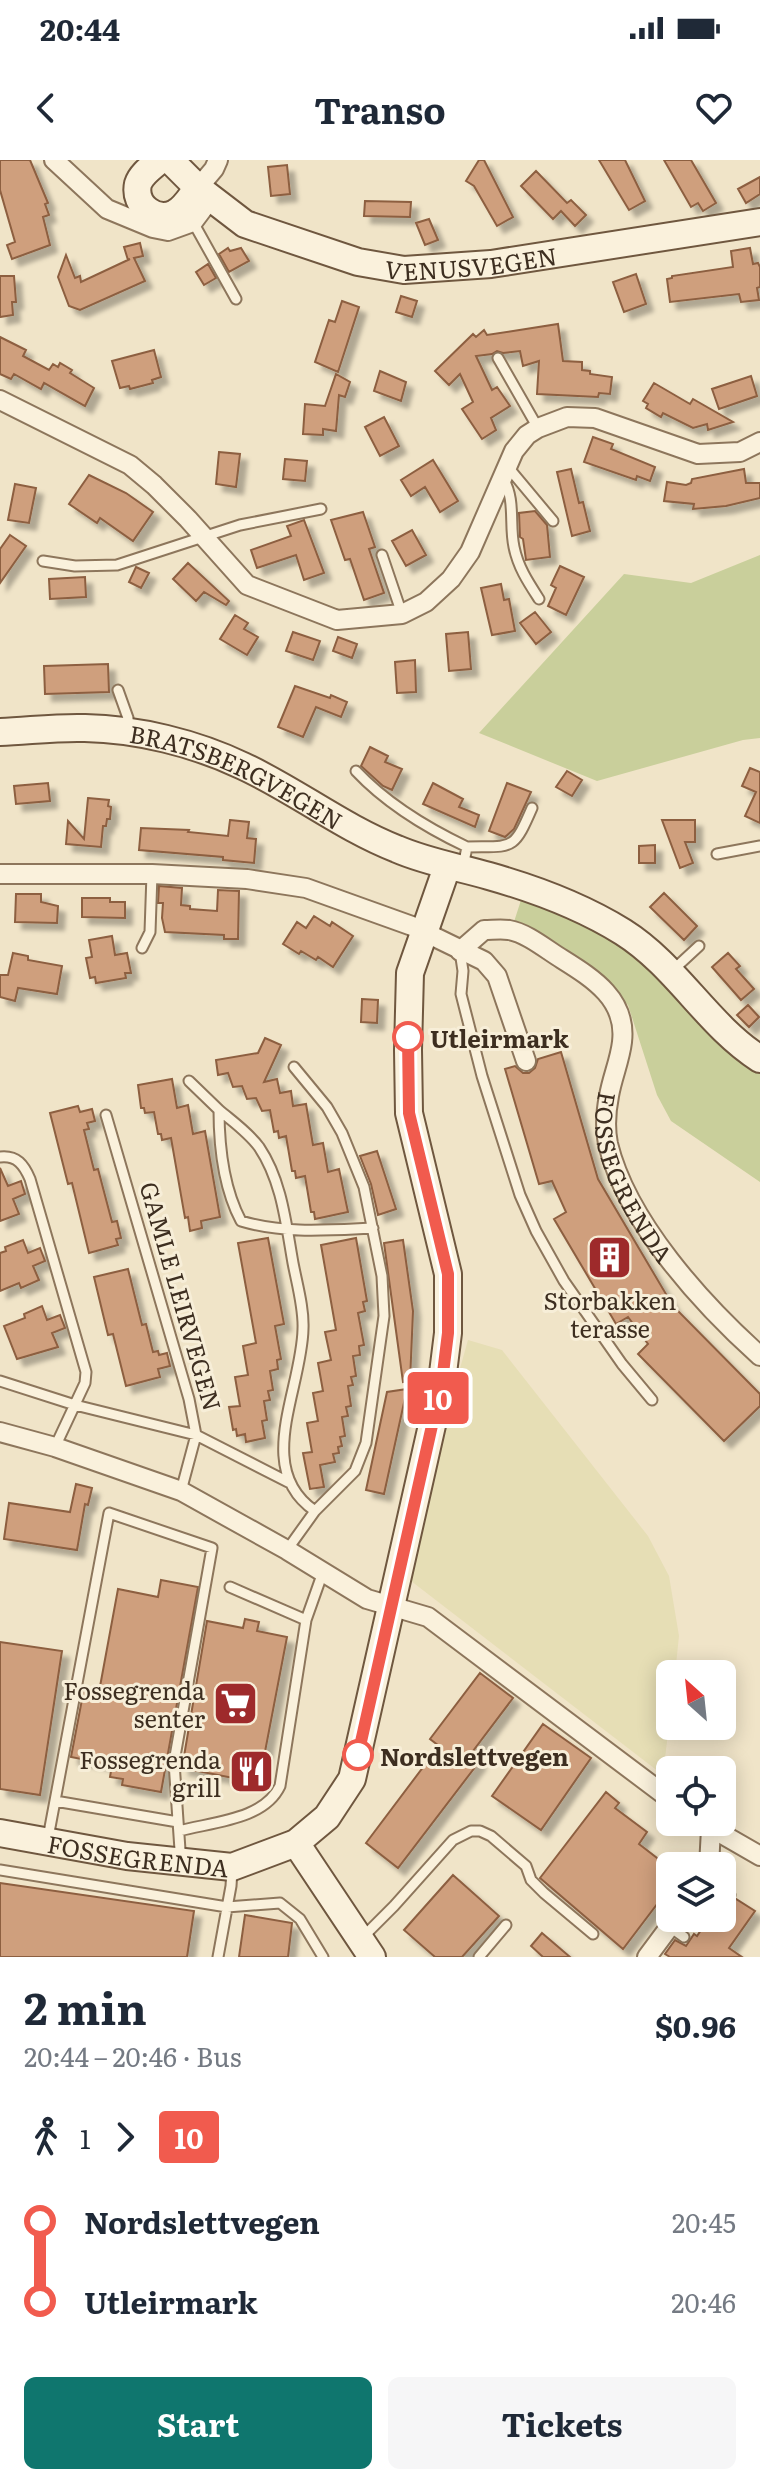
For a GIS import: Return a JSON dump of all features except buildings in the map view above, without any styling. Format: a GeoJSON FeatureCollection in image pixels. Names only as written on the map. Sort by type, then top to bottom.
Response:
{"type":"FeatureCollection","features":[{"type":"Feature","properties":{"kind":"street"},"geometry":{"type":"LineString","coordinates":[[54,160],[107,209],[168,231],[193,222],[218,160]]}},
{"type":"Feature","properties":{"kind":"street"},"geometry":{"type":"LineString","coordinates":[[160,160],[138,184],[139,200],[149,212],[172,214],[204,193]]}},
{"type":"Feature","properties":{"kind":"street","name":"VENUSVEGEN"},"geometry":{"type":"LineString","coordinates":[[170,160],[204,193],[245,224],[358,262],[404,270],[491,264],[760,222]]}},
{"type":"Feature","properties":{"kind":"street"},"geometry":{"type":"LineString","coordinates":[[0,400],[130,465],[206,538],[247,585],[263,594],[337,620],[402,614],[426,602],[451,579],[470,552],[514,451],[527,435],[538,428],[567,417],[595,418],[698,454],[740,452],[760,442]]}},
{"type":"Feature","properties":{"kind":"street","name":"BRATSBERGVEGEN"},"geometry":{"type":"LineString","coordinates":[[0,732],[81,728],[127,732],[187,746],[242,765],[373,838],[459,861],[590,915],[642,945],[672,971],[728,1034],[760,1059]]}},
{"type":"Feature","properties":{"kind":"street","name":"FOSSEGRENDA"},"geometry":{"type":"LineString","coordinates":[[0,1833],[127,1856],[232,1867],[296,1843],[327,1817],[352,1779],[442,1381],[448,1333],[448,1274],[409,1113],[410,973],[423,933],[459,861]]}},
{"type":"Feature","properties":{"kind":"street"},"geometry":{"type":"LineString","coordinates":[[0,874],[152,874],[247,879],[306,888],[412,926],[484,961],[497,976],[526,1061]]}},
{"type":"Feature","properties":{"kind":"street","name":"FOSSEGRENDA"},"geometry":{"type":"LineString","coordinates":[[460,951],[484,930],[510,930],[587,975],[610,995],[619,1009],[622,1042],[606,1111],[608,1143],[617,1170],[640,1216],[692,1289],[760,1356]]}},
{"type":"Feature","properties":{"kind":"street"},"geometry":{"type":"LineString","coordinates":[[0,1432],[55,1447],[181,1491],[367,1599],[428,1617],[656,1788]]}},
{"type":"Feature","properties":{"kind":"street"},"geometry":{"type":"LineString","coordinates":[[724,1836],[760,1856]]}},
{"type":"Feature","properties":{"kind":"street"},"geometry":{"type":"LineString","coordinates":[[296,1843],[366,1948]]}},
{"type":"Feature","properties":{"kind":"street"},"geometry":{"type":"LineString","coordinates":[[647,1957],[672,1932]]}},
{"type":"Feature","properties":{"kind":"lane"},"geometry":{"type":"LineString","coordinates":[[193,222],[236,299]]}},
{"type":"Feature","properties":{"kind":"lane"},"geometry":{"type":"LineString","coordinates":[[498,358],[538,428]]}},
{"type":"Feature","properties":{"kind":"lane"},"geometry":{"type":"LineString","coordinates":[[505,471],[553,521]]}},
{"type":"Feature","properties":{"kind":"lane"},"geometry":{"type":"LineString","coordinates":[[505,471],[513,520],[513,544],[519,567],[539,599]]}},
{"type":"Feature","properties":{"kind":"lane"},"geometry":{"type":"LineString","coordinates":[[43,561],[75,566],[117,565],[240,525],[321,509]]}},
{"type":"Feature","properties":{"kind":"lane"},"geometry":{"type":"LineString","coordinates":[[382,555],[402,614]]}},
{"type":"Feature","properties":{"kind":"lane"},"geometry":{"type":"LineString","coordinates":[[118,690],[128,718],[127,732]]}},
{"type":"Feature","properties":{"kind":"lane","name":"BRATSBERGVEGEN"},"geometry":{"type":"LineString","coordinates":[[356,771],[373,790],[443,836],[459,861]]}},
{"type":"Feature","properties":{"kind":"lane"},"geometry":{"type":"LineString","coordinates":[[459,861],[509,846],[519,838],[532,808]]}},
{"type":"Feature","properties":{"kind":"lane"},"geometry":{"type":"LineString","coordinates":[[717,854],[760,846]]}},
{"type":"Feature","properties":{"kind":"lane"},"geometry":{"type":"LineString","coordinates":[[142,948],[150,932],[152,874]]}},
{"type":"Feature","properties":{"kind":"lane"},"geometry":{"type":"LineString","coordinates":[[672,971],[699,946]]}},
{"type":"Feature","properties":{"kind":"lane"},"geometry":{"type":"LineString","coordinates":[[460,951],[463,971],[461,994],[482,1076],[520,1195],[564,1281],[622,1364],[652,1400]]}},
{"type":"Feature","properties":{"kind":"lane"},"geometry":{"type":"LineString","coordinates":[[287,1550],[315,1511],[355,1471],[366,1443],[384,1316],[382,1276],[364,1187],[342,1133],[327,1107],[294,1067]]}},
{"type":"Feature","properties":{"kind":"lane"},"geometry":{"type":"LineString","coordinates":[[189,1081],[246,1133],[264,1156],[277,1186],[304,1329],[282,1456],[288,1482],[303,1503],[315,1511]]}},
{"type":"Feature","properties":{"kind":"lane"},"geometry":{"type":"LineString","coordinates":[[219,1110],[220,1144],[232,1204],[241,1221],[264,1228],[287,1230],[373,1228]]}},
{"type":"Feature","properties":{"kind":"lane","name":"GAMLE LEIRVEGEN"},"geometry":{"type":"LineString","coordinates":[[106,1115],[189,1399],[196,1435],[181,1491]]}},
{"type":"Feature","properties":{"kind":"lane"},"geometry":{"type":"LineString","coordinates":[[0,1157],[19,1161],[30,1179],[56,1277],[83,1357],[85,1383],[55,1447]]}},
{"type":"Feature","properties":{"kind":"lane"},"geometry":{"type":"LineString","coordinates":[[0,1381],[75,1405],[196,1435],[288,1482]]}},
{"type":"Feature","properties":{"kind":"lane"},"geometry":{"type":"LineString","coordinates":[[48,1840],[109,1513],[212,1548],[174,1762],[180,1850],[178,1861]]}},
{"type":"Feature","properties":{"kind":"lane"},"geometry":{"type":"LineString","coordinates":[[55,1801],[178,1826],[254,1812],[274,1798],[280,1786],[306,1620],[323,1572]]}},
{"type":"Feature","properties":{"kind":"lane"},"geometry":{"type":"LineString","coordinates":[[230,1587],[306,1620]]}},
{"type":"Feature","properties":{"kind":"lane"},"geometry":{"type":"LineString","coordinates":[[366,1948],[394,1906],[453,1840],[471,1831],[491,1836],[526,1866],[531,1880],[544,1893],[593,1934]]}},
{"type":"Feature","properties":{"kind":"lane"},"geometry":{"type":"LineString","coordinates":[[218,1957],[232,1867]]}},
{"type":"Feature","properties":{"kind":"lane"},"geometry":{"type":"LineString","coordinates":[[0,1870],[227,1907],[280,1903],[300,1919],[323,1957]]}},
{"type":"Feature","properties":{"kind":"lane"},"geometry":{"type":"LineString","coordinates":[[479,1957],[506,1925]]}},
{"type":"Feature","properties":{"kind":"shaded area"},"geometry":{"type":"Polygon","coordinates":[[[468,1340],[502,1350],[648,1536],[669,1576],[679,1636],[676,1660],[656,1660],[656,1740],[667,1740],[665,1756],[656,1756],[656,1770],[402,1574],[468,1340]]]}},
{"type":"Feature","properties":{"kind":"green space"},"geometry":{"type":"Polygon","coordinates":[[[760,555],[760,738],[743,740],[597,781],[479,733],[624,574],[691,583],[760,555]]]}},
{"type":"Feature","properties":{"kind":"green space"},"geometry":{"type":"Polygon","coordinates":[[[521,900],[574,919],[647,964],[731,1055],[760,1072],[760,1182],[671,1121],[657,1095],[628,1005],[581,965],[513,925],[521,900]]]}},
{"type":"Feature","properties":{"kind":"bus line","name":"10"},"geometry":{"type":"LineString","coordinates":[[358,1755],[442,1381],[448,1333],[448,1274],[409,1113],[408,1037]]}},
{"type":"Feature","properties":{"kind":"place","name":"Utleirmark"},"geometry":{"type":"Point","coordinates":[408,1037]}},
{"type":"Feature","properties":{"kind":"place","name":"Storbakken terasse"},"geometry":{"type":"Point","coordinates":[610,1257]}},
{"type":"Feature","properties":{"kind":"place","name":"Fossegrenda senter"},"geometry":{"type":"Point","coordinates":[236,1703]}},
{"type":"Feature","properties":{"kind":"place","name":"Nordslettvegen"},"geometry":{"type":"Point","coordinates":[358,1755]}},
{"type":"Feature","properties":{"kind":"place","name":"Fossegrenda grill"},"geometry":{"type":"Point","coordinates":[252,1772]}}]}
